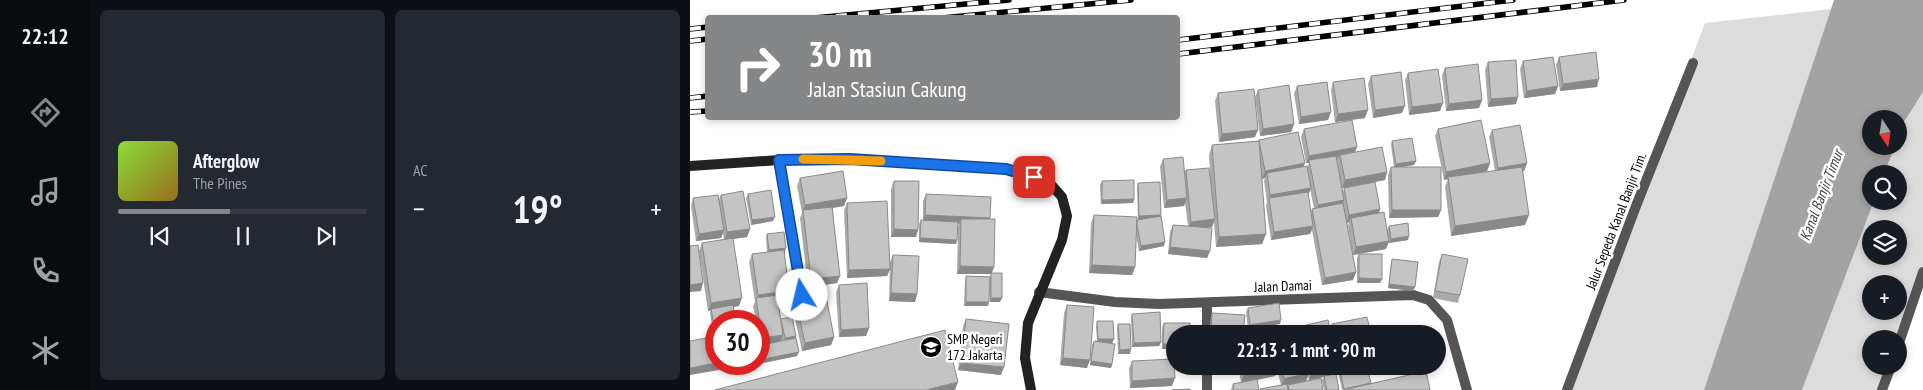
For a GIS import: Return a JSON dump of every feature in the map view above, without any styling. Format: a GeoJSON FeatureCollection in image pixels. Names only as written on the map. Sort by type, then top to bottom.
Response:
{"type":"FeatureCollection","features":[{"type":"Feature","properties":{"kind":"street","name":"Jalur Sepeda Kanal Banjir Tim."},"geometry":{"type":"LineString","coordinates":[[1567,390],[1636,206],[1693,63]]}},
{"type":"Feature","properties":{"kind":"street"},"geometry":{"type":"LineString","coordinates":[[690,166],[779,160],[850,159],[1006,169],[1048,181],[1062,198],[1067,216],[1062,240],[1039,292],[1028,323],[1025,340],[1025,358],[1032,390]]}},
{"type":"Feature","properties":{"kind":"street"},"geometry":{"type":"LineString","coordinates":[[779,160],[802,295]]}},
{"type":"Feature","properties":{"kind":"street"},"geometry":{"type":"LineString","coordinates":[[1903,330],[1923,272]]}},
{"type":"Feature","properties":{"kind":"street","name":"Jalan Damai"},"geometry":{"type":"LineString","coordinates":[[1039,292],[1115,302],[1159,304],[1413,295],[1429,300],[1447,320],[1467,390]]}},
{"type":"Feature","properties":{"kind":"street"},"geometry":{"type":"LineString","coordinates":[[1207,303],[1207,325]]}},
{"type":"Feature","properties":{"kind":"street"},"geometry":{"type":"LineString","coordinates":[[1207,375],[1207,390]]}},
{"type":"Feature","properties":{"kind":"street"},"geometry":{"type":"LineString","coordinates":[[1882,390],[1888,375]]}},
{"type":"Feature","properties":{"kind":"shaded area"},"geometry":{"type":"Polygon","coordinates":[[[1831,9],[1704,390],[1567,390],[1705,23],[1831,9]]]}},
{"type":"Feature","properties":{"kind":"shaded area"},"geometry":{"type":"Polygon","coordinates":[[[1923,92],[1923,272],[1907,317],[1907,275],[1862,275],[1862,320],[1906,320],[1902,330],[1862,330],[1862,375],[1888,375],[1882,390],[1802,390],[1862,232],[1862,265],[1907,265],[1907,220],[1867,220],[1871,210],[1907,210],[1907,165],[1888,165],[1891,155],[1908,155],[1908,117],[1923,92]]]}},
{"type":"Feature","properties":{"kind":"water","name":"Kanal Banjir Timur"},"geometry":{"type":"Polygon","coordinates":[[[1834,0],[1923,0],[1923,92],[1908,116],[1908,110],[1862,110],[1862,155],[1891,155],[1888,165],[1862,165],[1862,210],[1871,210],[1867,220],[1862,220],[1862,232],[1802,390],[1704,390],[1834,0]]]}},
{"type":"Feature","properties":{"kind":"building"},"geometry":{"type":"Polygon","coordinates":[[[1596,52],[1599,79],[1563,84],[1559,57],[1596,52]]]}},
{"type":"Feature","properties":{"kind":"building"},"geometry":{"type":"Polygon","coordinates":[[[1553,57],[1558,86],[1527,91],[1523,61],[1553,57]]]}},
{"type":"Feature","properties":{"kind":"building"},"geometry":{"type":"Polygon","coordinates":[[[1516,60],[1518,97],[1491,99],[1488,62],[1516,60]]]}},
{"type":"Feature","properties":{"kind":"building"},"geometry":{"type":"Polygon","coordinates":[[[1478,64],[1482,100],[1449,104],[1445,68],[1478,64]]]}},
{"type":"Feature","properties":{"kind":"building"},"geometry":{"type":"Polygon","coordinates":[[[1438,69],[1443,103],[1412,107],[1408,73],[1438,69]]]}},
{"type":"Feature","properties":{"kind":"building"},"geometry":{"type":"Polygon","coordinates":[[[1401,72],[1405,106],[1375,110],[1371,76],[1401,72]]]}},
{"type":"Feature","properties":{"kind":"building"},"geometry":{"type":"Polygon","coordinates":[[[1364,78],[1368,110],[1338,114],[1333,82],[1364,78]]]}},
{"type":"Feature","properties":{"kind":"building"},"geometry":{"type":"Polygon","coordinates":[[[1327,82],[1331,112],[1301,117],[1297,86],[1327,82]]]}},
{"type":"Feature","properties":{"kind":"building"},"geometry":{"type":"Polygon","coordinates":[[[1289,85],[1294,124],[1263,129],[1258,90],[1289,85]]]}},
{"type":"Feature","properties":{"kind":"building"},"geometry":{"type":"Polygon","coordinates":[[[1254,89],[1258,130],[1222,134],[1218,93],[1254,89]]]}},
{"type":"Feature","properties":{"kind":"building"},"geometry":{"type":"Polygon","coordinates":[[[1352,120],[1357,147],[1309,156],[1304,129],[1352,120]]]}},
{"type":"Feature","properties":{"kind":"building"},"geometry":{"type":"Polygon","coordinates":[[[1481,120],[1490,163],[1446,172],[1438,129],[1481,120]]]}},
{"type":"Feature","properties":{"kind":"building"},"geometry":{"type":"Polygon","coordinates":[[[1520,125],[1527,163],[1498,168],[1492,130],[1520,125]]]}},
{"type":"Feature","properties":{"kind":"building"},"geometry":{"type":"Polygon","coordinates":[[[1298,132],[1305,163],[1265,171],[1259,140],[1298,132]]]}},
{"type":"Feature","properties":{"kind":"building"},"geometry":{"type":"Polygon","coordinates":[[[1412,138],[1416,161],[1396,164],[1392,141],[1412,138]]]}},
{"type":"Feature","properties":{"kind":"building"},"geometry":{"type":"Polygon","coordinates":[[[1259,141],[1266,234],[1219,237],[1212,145],[1259,141]]]}},
{"type":"Feature","properties":{"kind":"building"},"geometry":{"type":"Polygon","coordinates":[[[1382,147],[1387,172],[1345,180],[1340,155],[1382,147]]]}},
{"type":"Feature","properties":{"kind":"building"},"geometry":{"type":"Polygon","coordinates":[[[1336,156],[1344,200],[1318,205],[1309,160],[1336,156]]]}},
{"type":"Feature","properties":{"kind":"building"},"geometry":{"type":"Polygon","coordinates":[[[1183,157],[1187,198],[1167,200],[1163,159],[1183,157]]]}},
{"type":"Feature","properties":{"kind":"building"},"geometry":{"type":"Polygon","coordinates":[[[1307,166],[1311,188],[1270,195],[1267,173],[1307,166]]]}},
{"type":"Feature","properties":{"kind":"building"},"geometry":{"type":"Polygon","coordinates":[[[1391,167],[1441,167],[1441,210],[1392,210],[1391,167]]]}},
{"type":"Feature","properties":{"kind":"building"},"geometry":{"type":"Polygon","coordinates":[[[1522,167],[1529,215],[1455,226],[1448,177],[1522,167]]]}},
{"type":"Feature","properties":{"kind":"building"},"geometry":{"type":"Polygon","coordinates":[[[1209,168],[1215,219],[1191,222],[1186,170],[1209,168]]]}},
{"type":"Feature","properties":{"kind":"building"},"geometry":{"type":"Polygon","coordinates":[[[843,171],[847,198],[805,205],[800,178],[843,171]]]}},
{"type":"Feature","properties":{"kind":"building"},"geometry":{"type":"Polygon","coordinates":[[[1134,180],[1134,199],[1102,200],[1102,181],[1134,180]]]}},
{"type":"Feature","properties":{"kind":"building"},"geometry":{"type":"Polygon","coordinates":[[[894,181],[919,181],[918,230],[894,229],[894,181]]]}},
{"type":"Feature","properties":{"kind":"building"},"geometry":{"type":"Polygon","coordinates":[[[1160,182],[1161,215],[1139,216],[1138,183],[1160,182]]]}},
{"type":"Feature","properties":{"kind":"building"},"geometry":{"type":"Polygon","coordinates":[[[1375,182],[1380,209],[1349,215],[1344,188],[1375,182]]]}},
{"type":"Feature","properties":{"kind":"building"},"geometry":{"type":"Polygon","coordinates":[[[771,190],[775,217],[752,220],[748,194],[771,190]]]}},
{"type":"Feature","properties":{"kind":"building"},"geometry":{"type":"Polygon","coordinates":[[[743,191],[750,229],[727,232],[721,195],[743,191]]]}},
{"type":"Feature","properties":{"kind":"building"},"geometry":{"type":"Polygon","coordinates":[[[1308,192],[1313,226],[1274,232],[1269,198],[1308,192]]]}},
{"type":"Feature","properties":{"kind":"building"},"geometry":{"type":"Polygon","coordinates":[[[926,194],[991,197],[990,218],[925,215],[926,194]]]}},
{"type":"Feature","properties":{"kind":"building"},"geometry":{"type":"Polygon","coordinates":[[[718,195],[724,230],[699,234],[693,198],[718,195]]]}},
{"type":"Feature","properties":{"kind":"building"},"geometry":{"type":"Polygon","coordinates":[[[887,201],[890,269],[849,270],[847,203],[887,201]]]}},
{"type":"Feature","properties":{"kind":"building"},"geometry":{"type":"Polygon","coordinates":[[[1343,203],[1356,272],[1325,278],[1312,209],[1343,203]]]}},
{"type":"Feature","properties":{"kind":"building"},"geometry":{"type":"Polygon","coordinates":[[[832,207],[840,276],[811,279],[803,210],[832,207]]]}},
{"type":"Feature","properties":{"kind":"building"},"geometry":{"type":"Polygon","coordinates":[[[1384,212],[1389,241],[1356,247],[1351,218],[1384,212]]]}},
{"type":"Feature","properties":{"kind":"building"},"geometry":{"type":"Polygon","coordinates":[[[1094,215],[1137,217],[1135,267],[1092,265],[1094,215]]]}},
{"type":"Feature","properties":{"kind":"building"},"geometry":{"type":"Polygon","coordinates":[[[1161,216],[1165,242],[1141,246],[1137,220],[1161,216]]]}},
{"type":"Feature","properties":{"kind":"building"},"geometry":{"type":"Polygon","coordinates":[[[961,219],[995,219],[994,267],[960,266],[961,219]]]}},
{"type":"Feature","properties":{"kind":"building"},"geometry":{"type":"Polygon","coordinates":[[[921,220],[958,222],[957,240],[920,238],[921,220]]]}},
{"type":"Feature","properties":{"kind":"building"},"geometry":{"type":"Polygon","coordinates":[[[1408,223],[1409,236],[1391,239],[1389,226],[1408,223]]]}},
{"type":"Feature","properties":{"kind":"building"},"geometry":{"type":"Polygon","coordinates":[[[1173,225],[1212,228],[1210,251],[1170,247],[1173,225]]]}},
{"type":"Feature","properties":{"kind":"building"},"geometry":{"type":"Polygon","coordinates":[[[784,232],[786,248],[769,250],[767,234],[784,232]]]}},
{"type":"Feature","properties":{"kind":"building"},"geometry":{"type":"Polygon","coordinates":[[[733,238],[742,298],[711,303],[702,243],[733,238]]]}},
{"type":"Feature","properties":{"kind":"building"},"geometry":{"type":"Polygon","coordinates":[[[698,245],[703,283],[690,285],[690,246],[698,245]]]}},
{"type":"Feature","properties":{"kind":"building"},"geometry":{"type":"Polygon","coordinates":[[[784,250],[789,291],[758,295],[752,254],[784,250]]]}},
{"type":"Feature","properties":{"kind":"building"},"geometry":{"type":"Polygon","coordinates":[[[1359,254],[1382,254],[1382,279],[1359,278],[1359,254]]]}},
{"type":"Feature","properties":{"kind":"building"},"geometry":{"type":"Polygon","coordinates":[[[1442,254],[1468,259],[1460,295],[1435,291],[1442,254]]]}},
{"type":"Feature","properties":{"kind":"building"},"geometry":{"type":"Polygon","coordinates":[[[893,255],[919,256],[917,294],[891,293],[893,255]]]}},
{"type":"Feature","properties":{"kind":"building"},"geometry":{"type":"Polygon","coordinates":[[[1392,259],[1418,262],[1415,287],[1389,284],[1392,259]]]}},
{"type":"Feature","properties":{"kind":"building"},"geometry":{"type":"Polygon","coordinates":[[[991,273],[1002,273],[1002,298],[991,298],[991,273]]]}},
{"type":"Feature","properties":{"kind":"building"},"geometry":{"type":"Polygon","coordinates":[[[966,276],[990,277],[989,302],[966,302],[966,276]]]}},
{"type":"Feature","properties":{"kind":"building"},"geometry":{"type":"Polygon","coordinates":[[[867,283],[869,328],[841,330],[839,285],[867,283]]]}},
{"type":"Feature","properties":{"kind":"building"},"geometry":{"type":"Polygon","coordinates":[[[825,291],[834,337],[805,343],[795,297],[825,291]]]}},
{"type":"Feature","properties":{"kind":"building"},"geometry":{"type":"Polygon","coordinates":[[[777,295],[783,335],[770,337],[770,310],[758,310],[756,298],[777,295]]]}},
{"type":"Feature","properties":{"kind":"building"},"geometry":{"type":"Polygon","coordinates":[[[1279,303],[1281,320],[1250,325],[1248,308],[1279,303]]]}},
{"type":"Feature","properties":{"kind":"building"},"geometry":{"type":"Polygon","coordinates":[[[733,305],[734,310],[711,310],[733,305]]]}},
{"type":"Feature","properties":{"kind":"building"},"geometry":{"type":"Polygon","coordinates":[[[1067,305],[1094,307],[1090,360],[1063,358],[1067,305]]]}},
{"type":"Feature","properties":{"kind":"building"},"geometry":{"type":"Polygon","coordinates":[[[1160,312],[1161,342],[1134,343],[1132,314],[1160,312]]]}},
{"type":"Feature","properties":{"kind":"building"},"geometry":{"type":"Polygon","coordinates":[[[1212,313],[1245,315],[1244,325],[1211,325],[1212,313]]]}},
{"type":"Feature","properties":{"kind":"building"},"geometry":{"type":"Polygon","coordinates":[[[792,317],[796,336],[785,338],[781,319],[792,317]]]}},
{"type":"Feature","properties":{"kind":"building"},"geometry":{"type":"Polygon","coordinates":[[[1367,317],[1369,325],[1332,325],[1367,317]]]}},
{"type":"Feature","properties":{"kind":"building"},"geometry":{"type":"Polygon","coordinates":[[[966,319],[1009,324],[1004,367],[961,363],[966,319]]]}},
{"type":"Feature","properties":{"kind":"building"},"geometry":{"type":"Polygon","coordinates":[[[1328,320],[1329,325],[1306,325],[1328,320]]]}},
{"type":"Feature","properties":{"kind":"building"},"geometry":{"type":"Polygon","coordinates":[[[1097,321],[1113,321],[1114,339],[1098,339],[1097,321]]]}},
{"type":"Feature","properties":{"kind":"building"},"geometry":{"type":"Polygon","coordinates":[[[1164,323],[1190,323],[1190,325],[1166,325],[1166,344],[1163,344],[1164,323]]]}},
{"type":"Feature","properties":{"kind":"building"},"geometry":{"type":"Polygon","coordinates":[[[1118,324],[1130,324],[1131,349],[1120,350],[1118,324]]]}},
{"type":"Feature","properties":{"kind":"building"},"geometry":{"type":"Polygon","coordinates":[[[945,330],[958,382],[926,390],[715,390],[945,330]]]}},
{"type":"Feature","properties":{"kind":"building"},"geometry":{"type":"Polygon","coordinates":[[[705,338],[705,365],[690,368],[690,341],[705,338]]]}},
{"type":"Feature","properties":{"kind":"building"},"geometry":{"type":"Polygon","coordinates":[[[796,338],[799,352],[770,358],[770,343],[796,338]]]}},
{"type":"Feature","properties":{"kind":"building"},"geometry":{"type":"Polygon","coordinates":[[[1094,341],[1115,344],[1112,364],[1091,361],[1094,341]]]}},
{"type":"Feature","properties":{"kind":"building"},"geometry":{"type":"Polygon","coordinates":[[[1166,359],[1166,375],[1175,375],[1175,378],[1132,381],[1132,361],[1166,359]]]}},
{"type":"Feature","properties":{"kind":"building"},"geometry":{"type":"Polygon","coordinates":[[[1283,375],[1301,375],[1284,379],[1283,375]]]}},
{"type":"Feature","properties":{"kind":"building"},"geometry":{"type":"Polygon","coordinates":[[[1336,375],[1339,390],[1327,390],[1324,376],[1336,375]]]}},
{"type":"Feature","properties":{"kind":"building"},"geometry":{"type":"Polygon","coordinates":[[[1341,375],[1369,375],[1371,383],[1344,389],[1341,375]]]}},
{"type":"Feature","properties":{"kind":"building"},"geometry":{"type":"Polygon","coordinates":[[[1409,375],[1427,375],[1430,390],[1348,390],[1409,375]]]}},
{"type":"Feature","properties":{"kind":"building"},"geometry":{"type":"Polygon","coordinates":[[[1321,378],[1323,390],[1289,390],[1288,385],[1321,378]]]}},
{"type":"Feature","properties":{"kind":"building"},"geometry":{"type":"Polygon","coordinates":[[[1257,379],[1259,390],[1234,390],[1233,384],[1257,379]]]}},
{"type":"Feature","properties":{"kind":"building"},"geometry":{"type":"Polygon","coordinates":[[[1287,384],[1288,390],[1260,389],[1287,384]]]}},
{"type":"Feature","properties":{"kind":"railway"},"geometry":{"type":"LineString","coordinates":[[846,15],[1009,0]]}},
{"type":"Feature","properties":{"kind":"railway"},"geometry":{"type":"LineString","coordinates":[[974,15],[1131,0]]}},
{"type":"Feature","properties":{"kind":"railway"},"geometry":{"type":"LineString","coordinates":[[1180,40],[1513,0]]}},
{"type":"Feature","properties":{"kind":"railway"},"geometry":{"type":"LineString","coordinates":[[1180,54],[1624,0]]}},
{"type":"Feature","properties":{"kind":"railway"},"geometry":{"type":"LineString","coordinates":[[690,29],[705,27]]}},
{"type":"Feature","properties":{"kind":"railway"},"geometry":{"type":"LineString","coordinates":[[690,41],[705,39]]}},
{"type":"Feature","properties":{"kind":"railway"},"geometry":{"type":"LineString","coordinates":[[690,98],[705,96]]}},
{"type":"Feature","properties":{"kind":"railway"},"geometry":{"type":"LineString","coordinates":[[690,112],[705,111]]}},
{"type":"Feature","properties":{"kind":"slow traffic"},"geometry":{"type":"LineString","coordinates":[[803,159],[881,161]]}},
{"type":"Feature","properties":{"kind":"place","name":"SMP Negeri 172 Jakarta"},"geometry":{"type":"Point","coordinates":[931,347]}},
{"type":"Feature","properties":{"kind":"route"},"geometry":{"type":"LineString","coordinates":[[802,295],[779,160],[850,159],[1006,169],[1034,177]]}}]}
